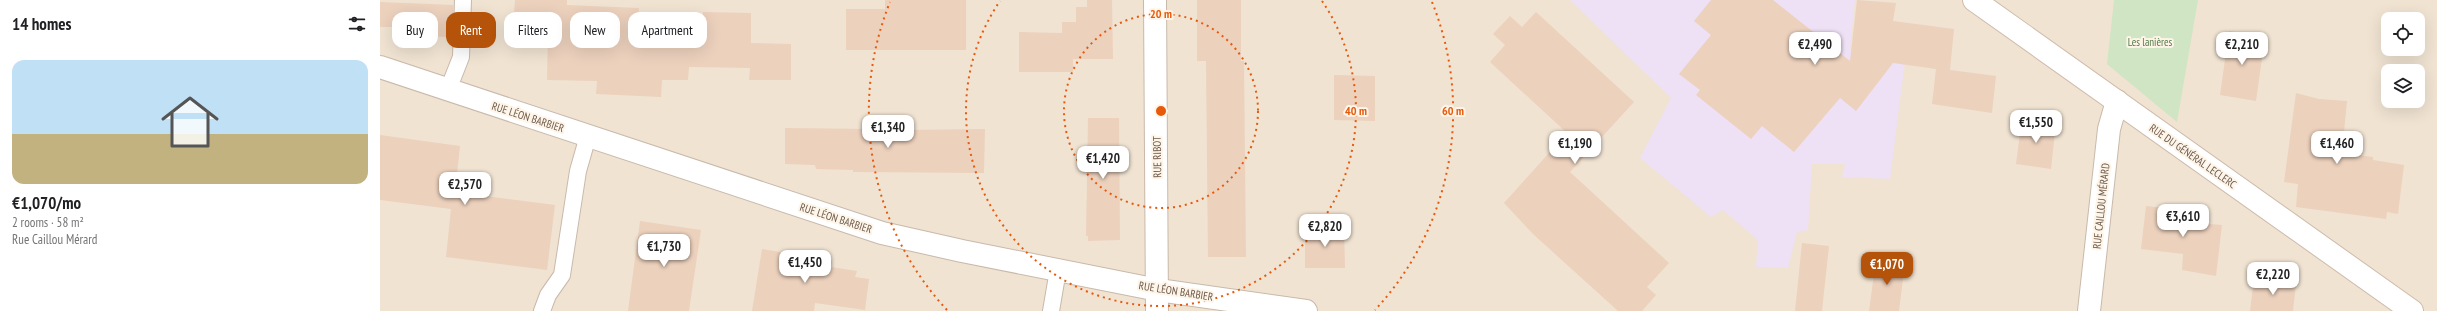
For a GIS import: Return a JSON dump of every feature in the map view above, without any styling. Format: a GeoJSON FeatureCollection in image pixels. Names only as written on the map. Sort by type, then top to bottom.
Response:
{"type":"FeatureCollection","features":[{"type":"Feature","properties":{"kind":"street","name":"RUE RIBOT"},"geometry":{"type":"LineString","coordinates":[[1155,0],[1158,301]]}},
{"type":"Feature","properties":{"kind":"street","name":"RUE DU GÉNÉRAL LECLERC"},"geometry":{"type":"LineString","coordinates":[[1974,0],[2412,311]]}},
{"type":"Feature","properties":{"kind":"street","name":"RUE LÉON BARBIER"},"geometry":{"type":"LineString","coordinates":[[380,67],[882,233],[1058,270],[1158,301],[1306,311]]}},
{"type":"Feature","properties":{"kind":"street","name":"RUE CAILLOU MÉRARD"},"geometry":{"type":"LineString","coordinates":[[2089,311],[2109,129],[2118,101]]}},
{"type":"Feature","properties":{"kind":"lane"},"geometry":{"type":"LineString","coordinates":[[448,90],[461,57],[463,0]]}},
{"type":"Feature","properties":{"kind":"lane"},"geometry":{"type":"LineString","coordinates":[[542,311],[548,295],[562,275],[578,171],[588,136]]}},
{"type":"Feature","properties":{"kind":"lane"},"geometry":{"type":"LineString","coordinates":[[1051,311],[1058,270]]}},
{"type":"Feature","properties":{"kind":"shaded area"},"geometry":{"type":"Polygon","coordinates":[[[380,0],[2437,0],[2437,311],[380,311],[380,0]]]}},
{"type":"Feature","properties":{"kind":"shaded area"},"geometry":{"type":"Polygon","coordinates":[[[1570,0],[1855,0],[1850,50],[1906,54],[1890,179],[1842,177],[1845,164],[1812,164],[1808,230],[1797,232],[1788,268],[1756,267],[1758,240],[1723,210],[1711,217],[1640,158],[1671,98],[1570,0]]]}},
{"type":"Feature","properties":{"kind":"green space","name":"Les lanières"},"geometry":{"type":"Polygon","coordinates":[[[2114,0],[2198,0],[2177,122],[2107,64],[2114,0]]]}},
{"type":"Feature","properties":{"kind":"building"},"geometry":{"type":"Polygon","coordinates":[[[515,0],[567,0],[567,5],[639,8],[639,12],[628,12],[628,48],[707,48],[707,12],[751,13],[751,43],[791,44],[791,80],[749,80],[750,68],[689,67],[688,80],[662,80],[661,97],[596,94],[597,81],[547,80],[548,48],[562,48],[562,12],[514,12],[515,0]]]}},
{"type":"Feature","properties":{"kind":"building"},"geometry":{"type":"Polygon","coordinates":[[[885,0],[966,0],[966,50],[846,50],[846,9],[885,9],[885,0]]]}},
{"type":"Feature","properties":{"kind":"building"},"geometry":{"type":"Polygon","coordinates":[[[1087,0],[1112,0],[1113,59],[1073,59],[1073,72],[1019,72],[1019,32],[1062,33],[1062,22],[1076,22],[1076,7],[1087,7],[1087,0]]]}},
{"type":"Feature","properties":{"kind":"building"},"geometry":{"type":"Polygon","coordinates":[[[1197,0],[1241,0],[1241,61],[1244,61],[1246,257],[1208,257],[1206,61],[1197,61],[1197,0]]]}},
{"type":"Feature","properties":{"kind":"building"},"geometry":{"type":"Polygon","coordinates":[[[1711,0],[1773,0],[1850,61],[1857,0],[1896,3],[1893,21],[1954,29],[1950,70],[1996,76],[1992,113],[1932,104],[1936,69],[1893,63],[1856,111],[1840,98],[1794,152],[1762,126],[1751,139],[1696,95],[1700,90],[1679,74],[1711,35],[1694,21],[1711,0]]]}},
{"type":"Feature","properties":{"kind":"building"},"geometry":{"type":"Polygon","coordinates":[[[380,2],[453,5],[453,12],[446,12],[446,37],[438,37],[438,12],[392,12],[392,27],[380,27],[380,2]]]}},
{"type":"Feature","properties":{"kind":"building"},"geometry":{"type":"Polygon","coordinates":[[[1536,12],[1634,102],[1570,172],[1669,263],[1647,287],[1656,295],[1642,311],[1618,311],[1533,234],[1504,203],[1567,133],[1490,62],[1505,45],[1493,34],[1510,16],[1522,27],[1536,12]]]}},
{"type":"Feature","properties":{"kind":"building"},"geometry":{"type":"Polygon","coordinates":[[[2229,31],[2265,37],[2256,101],[2220,95],[2229,31]]]}},
{"type":"Feature","properties":{"kind":"building"},"geometry":{"type":"Polygon","coordinates":[[[1334,75],[1375,76],[1375,121],[1334,120],[1334,75]]]}},
{"type":"Feature","properties":{"kind":"building"},"geometry":{"type":"Polygon","coordinates":[[[2296,93],[2319,99],[2347,101],[2342,153],[2373,157],[2373,160],[2404,165],[2398,214],[2387,212],[2386,219],[2296,207],[2298,184],[2284,182],[2296,93]]]}},
{"type":"Feature","properties":{"kind":"building"},"geometry":{"type":"Polygon","coordinates":[[[1088,118],[1119,118],[1120,240],[1088,241],[1088,236],[1086,236],[1088,118]]]}},
{"type":"Feature","properties":{"kind":"building"},"geometry":{"type":"Polygon","coordinates":[[[2022,118],[2056,123],[2051,169],[2016,164],[2022,118]]]}},
{"type":"Feature","properties":{"kind":"building"},"geometry":{"type":"Polygon","coordinates":[[[870,120],[905,120],[905,130],[985,129],[984,173],[853,172],[853,170],[816,169],[815,165],[785,164],[785,128],[870,129],[870,120]]]}},
{"type":"Feature","properties":{"kind":"building"},"geometry":{"type":"Polygon","coordinates":[[[380,135],[460,146],[455,192],[555,205],[547,270],[446,257],[451,209],[380,200],[380,135]]]}},
{"type":"Feature","properties":{"kind":"building"},"geometry":{"type":"Polygon","coordinates":[[[2146,206],[2198,212],[2197,223],[2222,225],[2216,276],[2182,270],[2183,254],[2141,249],[2146,206]]]}},
{"type":"Feature","properties":{"kind":"building"},"geometry":{"type":"Polygon","coordinates":[[[640,221],[701,230],[689,311],[628,311],[640,221]]]}},
{"type":"Feature","properties":{"kind":"building"},"geometry":{"type":"Polygon","coordinates":[[[1305,227],[1344,227],[1345,268],[1305,268],[1305,227]]]}},
{"type":"Feature","properties":{"kind":"building"},"geometry":{"type":"Polygon","coordinates":[[[1802,243],[1829,246],[1822,311],[1795,311],[1802,243]]]}},
{"type":"Feature","properties":{"kind":"building"},"geometry":{"type":"Polygon","coordinates":[[[762,249],[832,261],[831,267],[857,271],[855,277],[869,279],[865,310],[815,303],[814,311],[752,311],[762,249]]]}},
{"type":"Feature","properties":{"kind":"building"},"geometry":{"type":"Polygon","coordinates":[[[1876,259],[1905,263],[1899,311],[1869,311],[1876,259]]]}},
{"type":"Feature","properties":{"kind":"building"},"geometry":{"type":"Polygon","coordinates":[[[2254,278],[2296,284],[2293,311],[2250,311],[2254,278]]]}}]}
